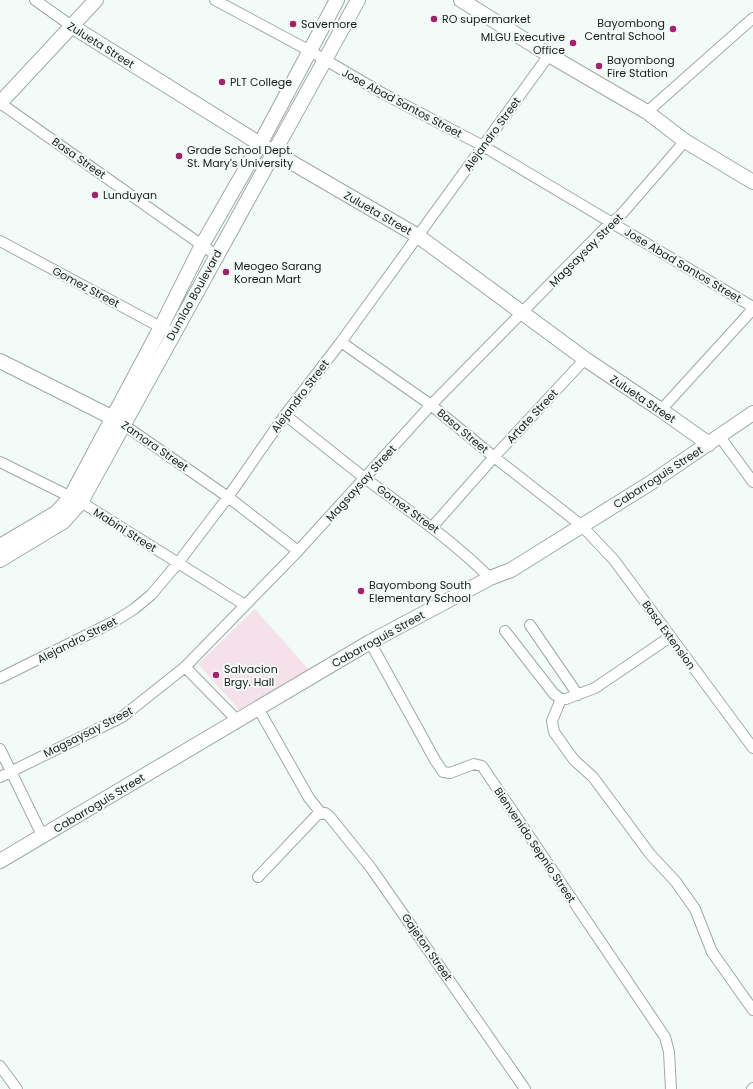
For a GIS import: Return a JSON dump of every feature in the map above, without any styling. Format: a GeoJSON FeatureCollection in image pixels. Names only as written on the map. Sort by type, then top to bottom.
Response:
{"type":"FeatureCollection","features":[{"type":"Feature","properties":{"kind":"street","name":"Zulueta Street"},"geometry":{"type":"LineString","coordinates":[[35,0],[73,27],[260,144],[418,236],[585,360],[662,410],[715,440]]}},
{"type":"Feature","properties":{"kind":"street"},"geometry":{"type":"LineString","coordinates":[[0,103],[73,27],[96,0]]}},
{"type":"Feature","properties":{"kind":"street","name":"Jose Abad Santos Street"},"geometry":{"type":"LineString","coordinates":[[215,0],[483,146],[753,308]]}},
{"type":"Feature","properties":{"kind":"street","name":"Dumlao Boulevard"},"geometry":{"type":"LineString","coordinates":[[167,331],[202,245],[260,144],[337,0]]}},
{"type":"Feature","properties":{"kind":"street","name":"Dumlao Boulevard"},"geometry":{"type":"LineString","coordinates":[[0,560],[63,522],[167,331],[216,255],[275,152],[358,0]]}},
{"type":"Feature","properties":{"kind":"street"},"geometry":{"type":"LineString","coordinates":[[461,0],[549,55],[647,112],[685,141],[753,182]]}},
{"type":"Feature","properties":{"kind":"street"},"geometry":{"type":"LineString","coordinates":[[647,112],[753,18]]}},
{"type":"Feature","properties":{"kind":"street","name":"Alejandro Street"},"geometry":{"type":"LineString","coordinates":[[0,678],[92,632],[134,609],[151,595],[178,564],[228,497],[285,415],[341,342],[549,55]]}},
{"type":"Feature","properties":{"kind":"street","name":"Basa Street"},"geometry":{"type":"LineString","coordinates":[[0,103],[216,255]]}},
{"type":"Feature","properties":{"kind":"street","name":"Magsaysay Street"},"geometry":{"type":"LineString","coordinates":[[0,777],[122,717],[185,667],[298,551],[431,405],[605,228],[613,223],[685,141]]}},
{"type":"Feature","properties":{"kind":"street","name":"Gomez Street"},"geometry":{"type":"LineString","coordinates":[[0,241],[167,331]]}},
{"type":"Feature","properties":{"kind":"street"},"geometry":{"type":"LineString","coordinates":[[662,410],[753,308]]}},
{"type":"Feature","properties":{"kind":"street","name":"Basa Street"},"geometry":{"type":"LineString","coordinates":[[341,342],[431,405],[494,457],[581,525]]}},
{"type":"Feature","properties":{"kind":"street","name":"Artate Street"},"geometry":{"type":"LineString","coordinates":[[433,526],[494,457],[585,360]]}},
{"type":"Feature","properties":{"kind":"street","name":"Zamora Street"},"geometry":{"type":"LineString","coordinates":[[0,361],[119,421],[228,497],[298,551]]}},
{"type":"Feature","properties":{"kind":"street","name":"Cabarroguis Street"},"geometry":{"type":"LineString","coordinates":[[0,861],[43,837],[236,720],[370,642],[490,578],[511,570],[625,499],[715,440],[753,413]]}},
{"type":"Feature","properties":{"kind":"street","name":"Gomez Street"},"geometry":{"type":"LineString","coordinates":[[285,415],[366,478],[433,526],[466,554],[490,578]]}},
{"type":"Feature","properties":{"kind":"street"},"geometry":{"type":"LineString","coordinates":[[715,440],[753,482]]}},
{"type":"Feature","properties":{"kind":"street","name":"Mabini Street"},"geometry":{"type":"LineString","coordinates":[[0,462],[76,500],[245,605]]}},
{"type":"Feature","properties":{"kind":"street","name":"Dumlao Boulevard"},"geometry":{"type":"LineString","coordinates":[[0,546],[76,500]]}},
{"type":"Feature","properties":{"kind":"street","name":"Basa Extension"},"geometry":{"type":"LineString","coordinates":[[581,525],[614,560],[753,748]]}},
{"type":"Feature","properties":{"kind":"street"},"geometry":{"type":"LineString","coordinates":[[530,625],[578,695]]}},
{"type":"Feature","properties":{"kind":"street"},"geometry":{"type":"LineString","coordinates":[[506,631],[554,694],[561,699],[578,695],[595,688],[670,636]]}},
{"type":"Feature","properties":{"kind":"street","name":"Bienvenido Sepnio Street"},"geometry":{"type":"LineString","coordinates":[[370,642],[416,728],[441,769],[450,773],[474,764],[482,766],[665,1037],[669,1052],[671,1089]]}},
{"type":"Feature","properties":{"kind":"street"},"geometry":{"type":"LineString","coordinates":[[185,667],[236,720]]}},
{"type":"Feature","properties":{"kind":"street"},"geometry":{"type":"LineString","coordinates":[[561,699],[552,721],[554,732],[574,760],[593,777],[650,854],[676,882],[695,909],[712,952],[753,1010]]}},
{"type":"Feature","properties":{"kind":"street","name":"Gajeton Street"},"geometry":{"type":"LineString","coordinates":[[258,708],[309,798],[321,813],[325,813],[330,817],[371,868],[450,979],[524,1089]]}},
{"type":"Feature","properties":{"kind":"street"},"geometry":{"type":"LineString","coordinates":[[0,749],[43,837]]}},
{"type":"Feature","properties":{"kind":"street"},"geometry":{"type":"LineString","coordinates":[[258,877],[317,815],[321,813]]}},
{"type":"Feature","properties":{"kind":"street"},"geometry":{"type":"LineString","coordinates":[[0,1066],[17,1089]]}},
{"type":"Feature","properties":{"kind":"shaded area"},"geometry":{"type":"Polygon","coordinates":[[[255,609],[310,671],[241,712],[198,664],[255,609]]]}},
{"type":"Feature","properties":{"kind":"place","name":"RO supermarket"},"geometry":{"type":"Point","coordinates":[434,19]}},
{"type":"Feature","properties":{"kind":"place","name":"Savemore"},"geometry":{"type":"Point","coordinates":[293,24]}},
{"type":"Feature","properties":{"kind":"place","name":"Bayombong Central School"},"geometry":{"type":"Point","coordinates":[673,29]}},
{"type":"Feature","properties":{"kind":"place","name":"MLGU Executive Office"},"geometry":{"type":"Point","coordinates":[573,43]}},
{"type":"Feature","properties":{"kind":"place","name":"Bayombong Fire Station"},"geometry":{"type":"Point","coordinates":[599,66]}},
{"type":"Feature","properties":{"kind":"place","name":"PLT College"},"geometry":{"type":"Point","coordinates":[222,82]}},
{"type":"Feature","properties":{"kind":"place","name":"Grade School Dept. St. Mary's University"},"geometry":{"type":"Point","coordinates":[179,156]}},
{"type":"Feature","properties":{"kind":"place","name":"Lunduyan"},"geometry":{"type":"Point","coordinates":[95,195]}},
{"type":"Feature","properties":{"kind":"place","name":"Meogeo Sarang Korean Mart"},"geometry":{"type":"Point","coordinates":[226,272]}},
{"type":"Feature","properties":{"kind":"place","name":"Bayombong South Elementary School"},"geometry":{"type":"Point","coordinates":[361,591]}},
{"type":"Feature","properties":{"kind":"place","name":"Salvacion Brgy. Hall"},"geometry":{"type":"Point","coordinates":[216,675]}}]}
